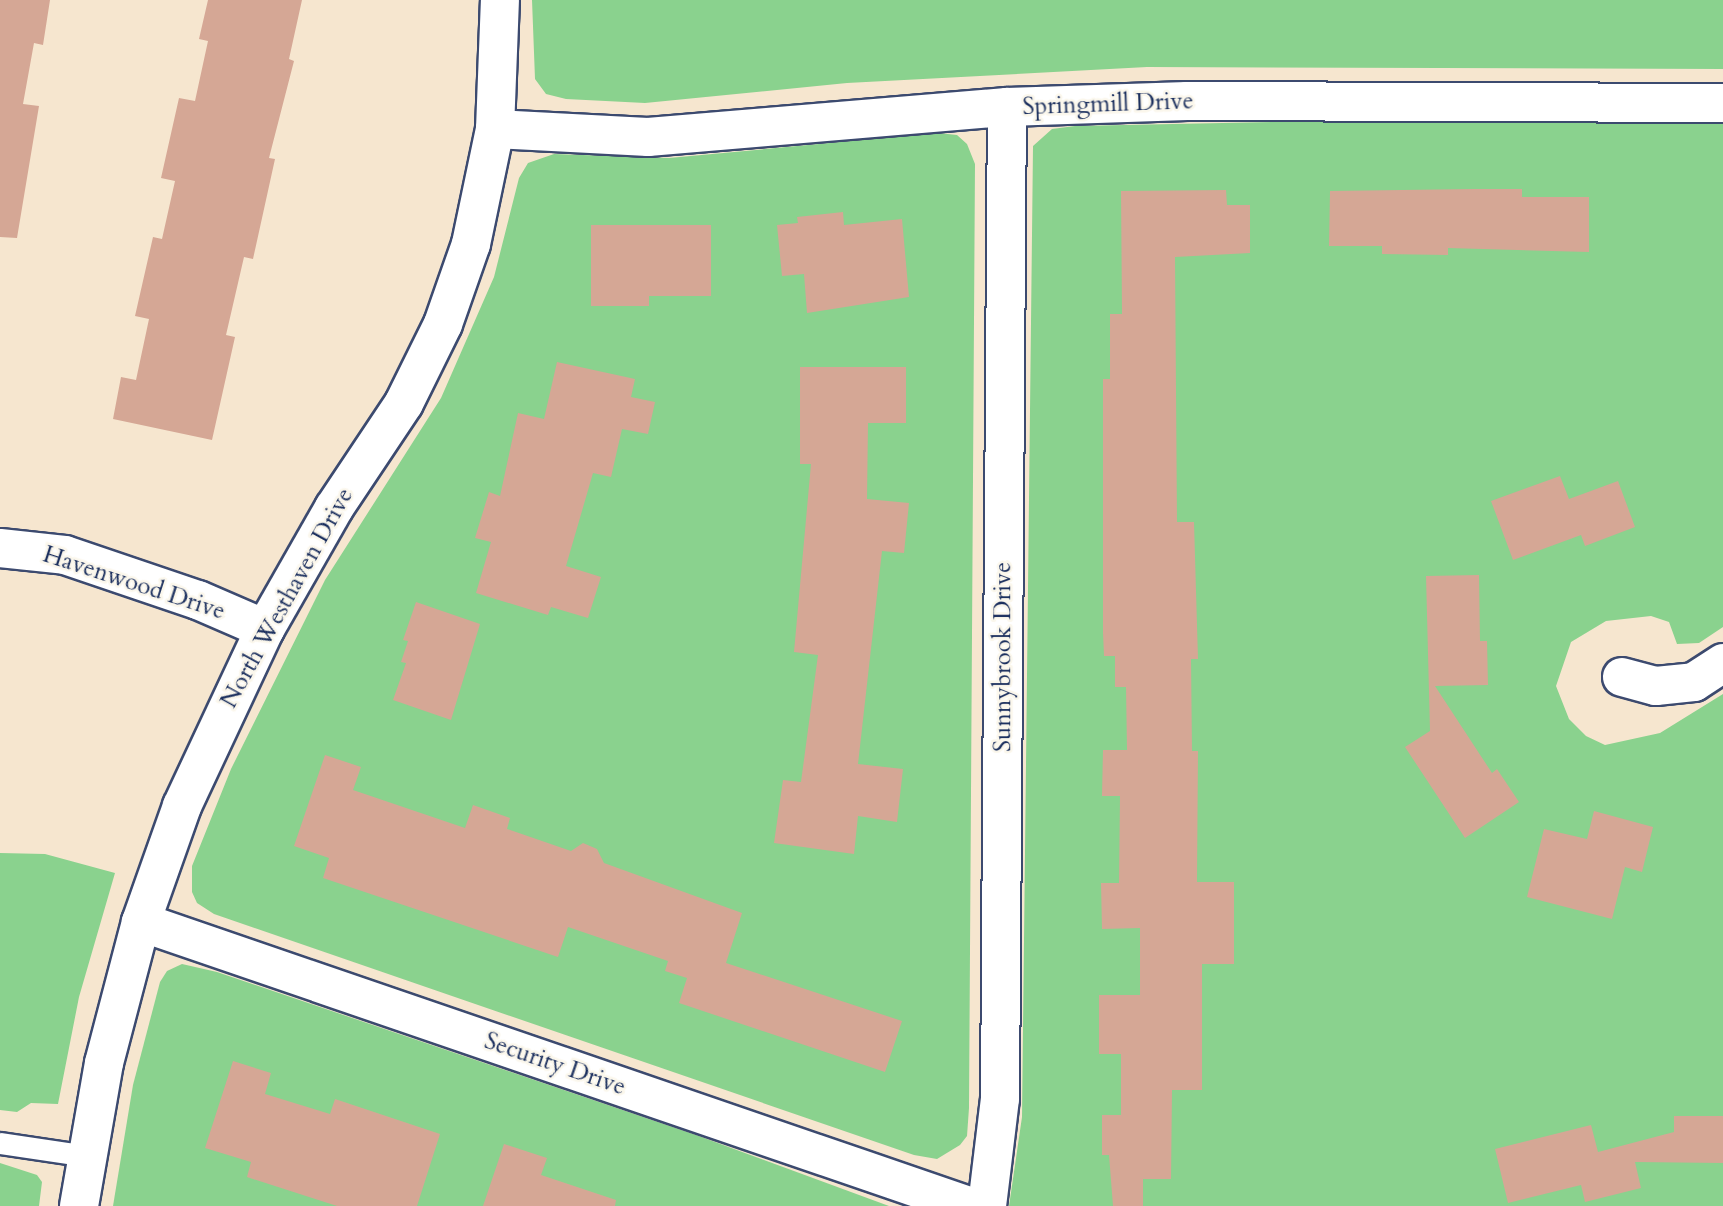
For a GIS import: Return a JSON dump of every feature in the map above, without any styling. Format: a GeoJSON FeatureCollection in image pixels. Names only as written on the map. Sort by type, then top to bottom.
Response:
{"type":"FeatureCollection","features":[{"type":"Feature","properties":{"kind":"street","name":"North Westhaven Drive"},"geometry":{"type":"LineString","coordinates":[[79,1206],[104,1063],[141,922],[182,806],[265,629],[334,508],[404,403],[443,324],[471,244],[495,129],[500,0]]}},
{"type":"Feature","properties":{"kind":"street","name":"Springmill Drive"},"geometry":{"type":"LineString","coordinates":[[495,129],[648,136],[1007,107],[1186,101],[1723,103]]}},
{"type":"Feature","properties":{"kind":"street","name":"Sunnybrook Drive"},"geometry":{"type":"LineString","coordinates":[[987,1206],[1000,1099],[1007,107]]}},
{"type":"Feature","properties":{"kind":"street","name":"Havenwood Drive"},"geometry":{"type":"LineString","coordinates":[[0,548],[65,555],[198,600],[265,629]]}},
{"type":"Feature","properties":{"kind":"street"},"geometry":{"type":"LineString","coordinates":[[1622,677],[1656,687],[1694,682],[1723,663]]}},
{"type":"Feature","properties":{"kind":"street","name":"Security Drive"},"geometry":{"type":"LineString","coordinates":[[141,922],[969,1206]]}},
{"type":"Feature","properties":{"kind":"lane"},"geometry":{"type":"LineString","coordinates":[[0,1143],[88,1156]]}},
{"type":"Feature","properties":{"kind":"green space"},"geometry":{"type":"Polygon","coordinates":[[[532,0],[1723,0],[1723,69],[1147,67],[847,83],[645,103],[566,99],[546,94],[535,79],[532,0]]]}},
{"type":"Feature","properties":{"kind":"green space"},"geometry":{"type":"Polygon","coordinates":[[[1324,121],[1723,124],[1723,627],[1699,643],[1677,644],[1669,622],[1651,616],[1606,621],[1571,642],[1556,686],[1569,719],[1586,736],[1605,745],[1660,733],[1723,694],[1723,1206],[1009,1206],[1022,1117],[1033,146],[1052,129],[1075,126],[1324,121]]]}},
{"type":"Feature","properties":{"kind":"green space"},"geometry":{"type":"Polygon","coordinates":[[[938,133],[957,135],[967,144],[975,164],[969,1108],[967,1136],[960,1145],[937,1159],[914,1155],[214,914],[197,903],[192,892],[192,866],[231,769],[325,580],[441,398],[494,277],[519,178],[528,163],[554,154],[669,158],[938,133]]]}},
{"type":"Feature","properties":{"kind":"green space"},"geometry":{"type":"Polygon","coordinates":[[[0,853],[45,854],[115,873],[79,997],[58,1104],[31,1103],[17,1112],[0,1110],[0,853]]]}},
{"type":"Feature","properties":{"kind":"green space"},"geometry":{"type":"Polygon","coordinates":[[[182,964],[217,972],[696,1135],[889,1206],[113,1206],[133,1085],[160,982],[167,971],[182,964]]]}},
{"type":"Feature","properties":{"kind":"green space"},"geometry":{"type":"Polygon","coordinates":[[[0,1163],[37,1175],[42,1182],[39,1206],[0,1206],[0,1163]]]}},
{"type":"Feature","properties":{"kind":"building"},"geometry":{"type":"Polygon","coordinates":[[[0,0],[50,0],[43,45],[34,43],[23,104],[39,106],[17,238],[0,237],[0,0]]]}},
{"type":"Feature","properties":{"kind":"building"},"geometry":{"type":"Polygon","coordinates":[[[208,0],[302,0],[289,59],[294,61],[269,158],[275,159],[253,259],[244,257],[226,335],[235,337],[212,440],[113,419],[121,377],[136,380],[149,319],[135,316],[153,237],[162,239],[175,181],[161,178],[179,98],[195,101],[208,41],[199,39],[208,0]]]}},
{"type":"Feature","properties":{"kind":"building"},"geometry":{"type":"Polygon","coordinates":[[[1522,189],[1522,197],[1589,197],[1589,252],[1448,248],[1448,255],[1382,254],[1382,246],[1329,246],[1330,191],[1522,189]]]}},
{"type":"Feature","properties":{"kind":"building"},"geometry":{"type":"Polygon","coordinates":[[[1226,190],[1227,205],[1250,205],[1250,253],[1175,257],[1177,522],[1194,522],[1198,659],[1191,659],[1192,751],[1198,751],[1197,882],[1234,882],[1234,964],[1202,964],[1202,1090],[1172,1090],[1171,1179],[1143,1179],[1143,1206],[1113,1206],[1109,1155],[1102,1155],[1102,1115],[1121,1115],[1121,1054],[1099,1054],[1099,995],[1140,995],[1140,928],[1102,929],[1101,883],[1119,883],[1120,796],[1102,796],[1103,750],[1127,750],[1126,687],[1115,687],[1115,656],[1104,656],[1103,633],[1103,379],[1110,379],[1110,314],[1122,314],[1121,191],[1226,190]]]}},
{"type":"Feature","properties":{"kind":"building"},"geometry":{"type":"Polygon","coordinates":[[[843,212],[844,225],[902,219],[909,297],[807,313],[804,274],[782,276],[777,225],[798,223],[797,217],[843,212]]]}},
{"type":"Feature","properties":{"kind":"building"},"geometry":{"type":"Polygon","coordinates":[[[591,225],[711,225],[711,296],[649,296],[649,306],[591,306],[591,225]]]}},
{"type":"Feature","properties":{"kind":"building"},"geometry":{"type":"Polygon","coordinates":[[[557,362],[635,379],[631,397],[655,402],[648,434],[622,429],[611,477],[593,473],[566,566],[601,577],[588,618],[551,607],[548,615],[476,593],[491,542],[475,538],[489,492],[500,496],[518,413],[544,419],[557,362]]]}},
{"type":"Feature","properties":{"kind":"building"},"geometry":{"type":"Polygon","coordinates":[[[800,367],[906,367],[906,423],[868,423],[867,499],[909,503],[904,553],[882,551],[858,764],[903,769],[897,822],[858,816],[854,854],[774,843],[783,780],[801,782],[818,655],[794,652],[811,464],[800,464],[800,367]]]}},
{"type":"Feature","properties":{"kind":"building"},"geometry":{"type":"Polygon","coordinates":[[[1560,476],[1569,499],[1618,481],[1635,527],[1585,546],[1581,535],[1513,560],[1491,501],[1560,476]]]}},
{"type":"Feature","properties":{"kind":"building"},"geometry":{"type":"Polygon","coordinates":[[[1479,575],[1480,641],[1487,641],[1488,685],[1435,686],[1492,773],[1497,769],[1519,802],[1465,838],[1405,747],[1430,731],[1426,576],[1479,575]]]}},
{"type":"Feature","properties":{"kind":"building"},"geometry":{"type":"Polygon","coordinates":[[[416,602],[480,624],[451,720],[393,700],[406,663],[401,662],[408,641],[403,640],[416,602]]]}},
{"type":"Feature","properties":{"kind":"building"},"geometry":{"type":"Polygon","coordinates":[[[325,755],[361,767],[353,790],[465,828],[473,805],[510,818],[507,829],[571,851],[583,843],[597,849],[604,863],[742,913],[726,963],[902,1021],[885,1072],[679,1003],[687,978],[665,971],[668,961],[568,927],[558,957],[323,878],[329,858],[294,846],[325,755]]]}},
{"type":"Feature","properties":{"kind":"building"},"geometry":{"type":"Polygon","coordinates":[[[1594,811],[1653,827],[1642,872],[1625,867],[1612,919],[1527,897],[1544,829],[1587,839],[1594,811]]]}},
{"type":"Feature","properties":{"kind":"building"},"geometry":{"type":"Polygon","coordinates":[[[233,1061],[271,1073],[265,1094],[330,1114],[335,1099],[440,1134],[417,1206],[337,1206],[247,1177],[251,1162],[205,1148],[233,1061]]]}},
{"type":"Feature","properties":{"kind":"building"},"geometry":{"type":"Polygon","coordinates":[[[1674,1116],[1723,1116],[1723,1163],[1635,1162],[1641,1188],[1585,1202],[1581,1185],[1508,1203],[1495,1149],[1591,1125],[1598,1152],[1674,1132],[1674,1116]]]}},
{"type":"Feature","properties":{"kind":"building"},"geometry":{"type":"Polygon","coordinates":[[[504,1144],[547,1158],[541,1175],[616,1200],[615,1206],[483,1206],[504,1144]]]}}]}
